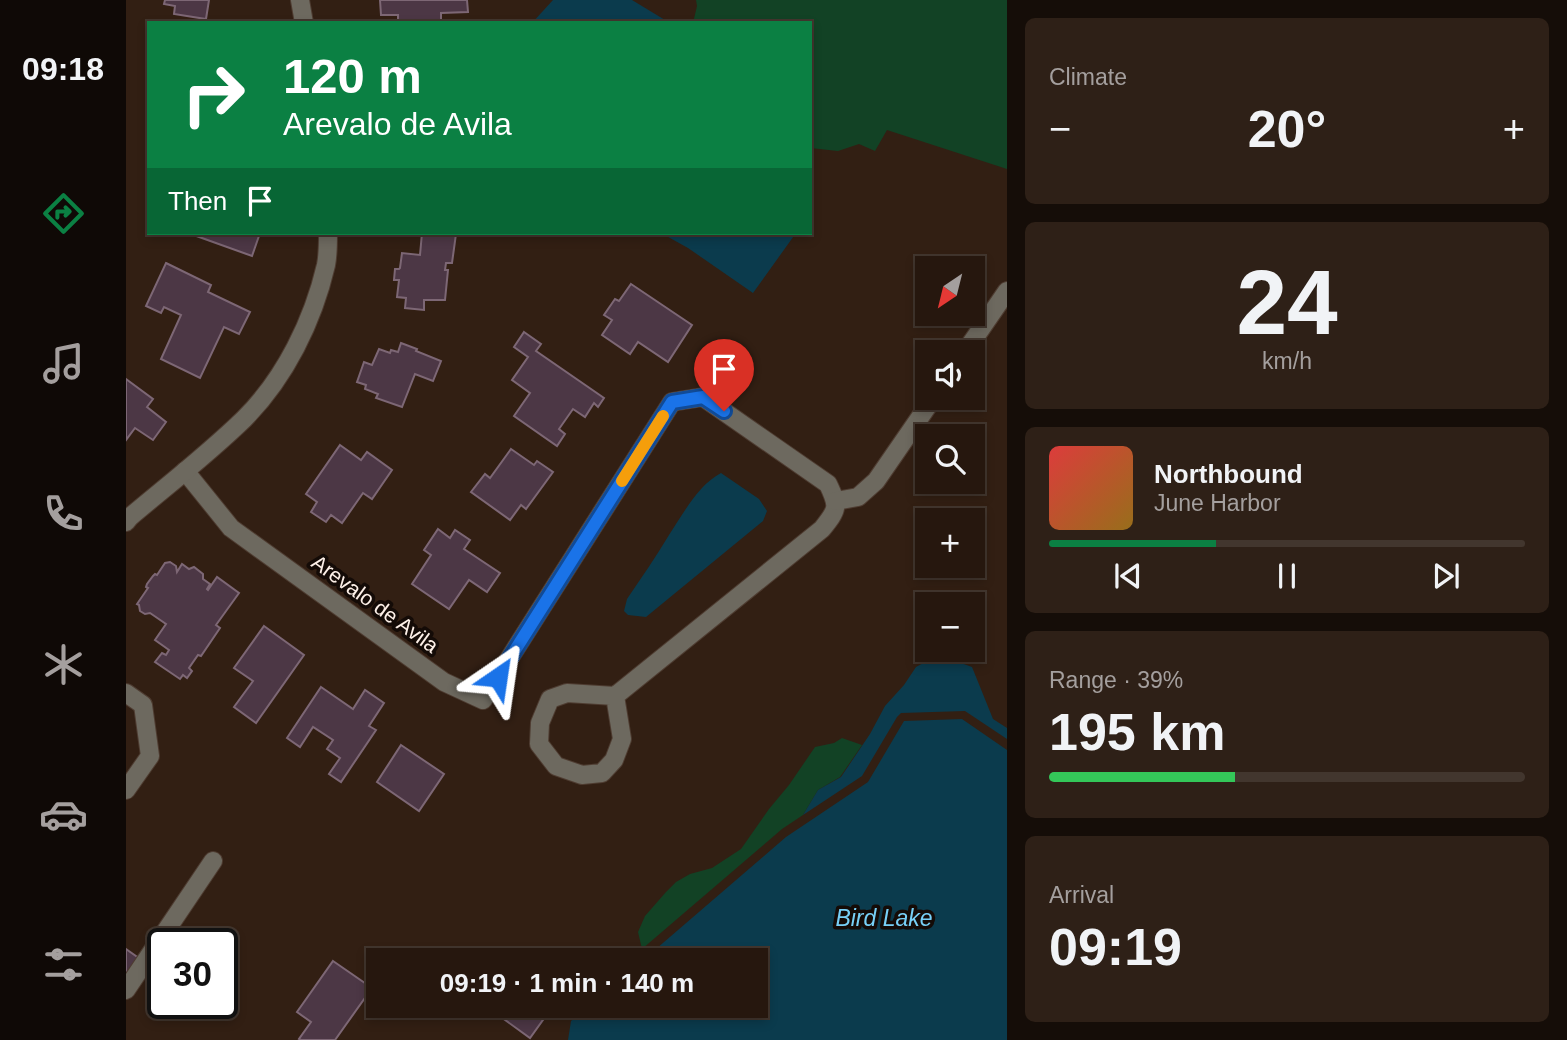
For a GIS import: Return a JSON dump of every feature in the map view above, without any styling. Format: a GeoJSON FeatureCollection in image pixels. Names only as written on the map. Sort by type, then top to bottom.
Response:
{"type":"FeatureCollection","features":[{"type":"Feature","properties":{"kind":"street"},"geometry":{"type":"LineString","coordinates":[[300,0],[304,21]]}},
{"type":"Feature","properties":{"kind":"street"},"geometry":{"type":"LineString","coordinates":[[126,522],[245,418],[280,375],[310,319],[327,263],[328,235]]}},
{"type":"Feature","properties":{"kind":"street"},"geometry":{"type":"LineString","coordinates":[[973,340],[1007,291]]}},
{"type":"Feature","properties":{"kind":"street","name":"Arevalo de Avila"},"geometry":{"type":"LineString","coordinates":[[185,471],[231,528],[444,682],[483,700],[672,402],[703,397],[828,484],[836,501]]}},
{"type":"Feature","properties":{"kind":"street"},"geometry":{"type":"LineString","coordinates":[[615,696],[622,739],[614,760],[602,773],[582,775],[556,766],[539,744],[540,723],[550,699],[567,693],[615,696],[822,529],[834,514],[836,501],[858,497],[876,481],[925,410]]}},
{"type":"Feature","properties":{"kind":"street"},"geometry":{"type":"LineString","coordinates":[[126,692],[143,705],[150,756],[126,790]]}},
{"type":"Feature","properties":{"kind":"street"},"geometry":{"type":"LineString","coordinates":[[126,990],[213,861]]}},
{"type":"Feature","properties":{"kind":"green space"},"geometry":{"type":"Polygon","coordinates":[[[696,0],[1007,0],[1007,169],[887,130],[875,151],[859,144],[838,151],[812,148],[812,21],[693,21],[696,0]]]}},
{"type":"Feature","properties":{"kind":"green space"},"geometry":{"type":"Polygon","coordinates":[[[842,738],[862,745],[840,777],[818,790],[803,815],[782,829],[642,948],[638,932],[645,916],[666,892],[676,882],[690,874],[712,868],[741,849],[815,747],[834,743],[842,738]]]}},
{"type":"Feature","properties":{"kind":"water"},"geometry":{"type":"Polygon","coordinates":[[[553,0],[632,0],[665,20],[665,21],[534,21],[553,0]]]}},
{"type":"Feature","properties":{"kind":"water"},"geometry":{"type":"Polygon","coordinates":[[[665,235],[795,235],[753,293],[665,235]]]}},
{"type":"Feature","properties":{"kind":"water"},"geometry":{"type":"Polygon","coordinates":[[[721,473],[759,499],[767,511],[763,521],[646,617],[628,615],[624,611],[627,599],[698,492],[721,473]]]}},
{"type":"Feature","properties":{"kind":"water"},"geometry":{"type":"Polygon","coordinates":[[[925,662],[956,662],[972,667],[993,719],[1007,728],[1007,739],[965,711],[901,713],[862,776],[803,815],[818,790],[841,777],[885,706],[916,667],[925,662]]]}},
{"type":"Feature","properties":{"kind":"water","name":"Bird Lake"},"geometry":{"type":"Polygon","coordinates":[[[962,719],[1007,750],[1007,1040],[568,1040],[571,1021],[575,1018],[768,1018],[768,948],[657,948],[786,837],[868,782],[904,721],[962,719]]]}},
{"type":"Feature","properties":{"kind":"building"},"geometry":{"type":"Polygon","coordinates":[[[165,0],[209,0],[206,19],[174,14],[175,6],[164,4],[165,0]]]}},
{"type":"Feature","properties":{"kind":"building"},"geometry":{"type":"Polygon","coordinates":[[[380,0],[467,0],[468,12],[441,13],[441,21],[398,21],[398,15],[381,15],[380,0]]]}},
{"type":"Feature","properties":{"kind":"building"},"geometry":{"type":"Polygon","coordinates":[[[194,235],[259,235],[252,256],[194,235]]]}},
{"type":"Feature","properties":{"kind":"building"},"geometry":{"type":"Polygon","coordinates":[[[422,235],[456,235],[452,263],[446,263],[445,270],[448,270],[445,300],[424,300],[424,310],[405,308],[406,298],[397,297],[399,280],[394,280],[395,269],[400,268],[402,253],[420,255],[422,235]]]}},
{"type":"Feature","properties":{"kind":"building"},"geometry":{"type":"Polygon","coordinates":[[[166,263],[211,285],[208,292],[250,312],[239,334],[224,327],[200,378],[161,359],[181,315],[164,307],[161,313],[146,306],[166,263]]]}},
{"type":"Feature","properties":{"kind":"building"},"geometry":{"type":"Polygon","coordinates":[[[631,284],[692,325],[668,362],[638,342],[630,354],[602,335],[612,320],[604,315],[615,299],[619,301],[631,284]]]}},
{"type":"Feature","properties":{"kind":"building"},"geometry":{"type":"Polygon","coordinates":[[[524,332],[541,344],[536,351],[604,398],[598,407],[594,403],[585,417],[573,409],[559,429],[565,434],[557,446],[514,416],[530,393],[512,380],[528,357],[514,347],[524,332]]]}},
{"type":"Feature","properties":{"kind":"building"},"geometry":{"type":"Polygon","coordinates":[[[401,343],[441,361],[433,381],[415,374],[402,407],[376,398],[378,394],[365,389],[366,385],[357,382],[364,362],[372,365],[379,349],[390,353],[391,350],[398,352],[401,343]]]}},
{"type":"Feature","properties":{"kind":"building"},"geometry":{"type":"Polygon","coordinates":[[[126,379],[153,399],[147,407],[166,422],[153,440],[135,428],[126,440],[126,379]]]}},
{"type":"Feature","properties":{"kind":"building"},"geometry":{"type":"Polygon","coordinates":[[[340,445],[361,460],[367,452],[392,470],[372,499],[363,493],[342,523],[331,515],[326,522],[311,512],[317,502],[306,494],[340,445]]]}},
{"type":"Feature","properties":{"kind":"building"},"geometry":{"type":"Polygon","coordinates":[[[511,449],[534,465],[537,461],[553,472],[526,509],[521,505],[510,520],[471,492],[485,474],[490,478],[511,449]]]}},
{"type":"Feature","properties":{"kind":"building"},"geometry":{"type":"Polygon","coordinates":[[[438,529],[450,538],[455,530],[470,540],[464,549],[500,573],[487,592],[469,580],[449,609],[412,584],[431,555],[424,550],[438,529]]]}},
{"type":"Feature","properties":{"kind":"building"},"geometry":{"type":"Polygon","coordinates":[[[170,562],[176,566],[177,572],[182,564],[189,569],[194,567],[210,584],[208,590],[217,577],[239,593],[216,625],[220,628],[201,656],[198,655],[189,668],[192,671],[187,678],[183,675],[180,679],[155,662],[162,653],[166,655],[169,650],[155,640],[166,624],[150,613],[140,611],[137,604],[153,576],[157,575],[165,563],[170,562]]]}},
{"type":"Feature","properties":{"kind":"building"},"geometry":{"type":"Polygon","coordinates":[[[264,626],[304,655],[256,723],[234,707],[253,681],[234,668],[264,626]]]}},
{"type":"Feature","properties":{"kind":"building"},"geometry":{"type":"Polygon","coordinates":[[[321,687],[353,709],[365,690],[384,703],[369,726],[376,730],[341,782],[329,774],[340,758],[327,749],[333,740],[313,727],[300,747],[287,738],[321,687]]]}},
{"type":"Feature","properties":{"kind":"building"},"geometry":{"type":"Polygon","coordinates":[[[401,745],[444,774],[419,811],[377,782],[401,745]]]}},
{"type":"Feature","properties":{"kind":"building"},"geometry":{"type":"Polygon","coordinates":[[[126,949],[143,961],[126,985],[126,949]]]}},
{"type":"Feature","properties":{"kind":"building"},"geometry":{"type":"Polygon","coordinates":[[[333,961],[366,984],[366,996],[335,1040],[299,1039],[311,1022],[297,1012],[333,961]]]}},
{"type":"Feature","properties":{"kind":"building"},"geometry":{"type":"Polygon","coordinates":[[[502,1018],[544,1018],[530,1038],[502,1018]]]}},
{"type":"Feature","properties":{"kind":"slow traffic"},"geometry":{"type":"LineString","coordinates":[[622,481],[663,416]]}},
{"type":"Feature","properties":{"kind":"route"},"geometry":{"type":"LineString","coordinates":[[498,677],[672,402],[703,397],[724,411]]}}]}
